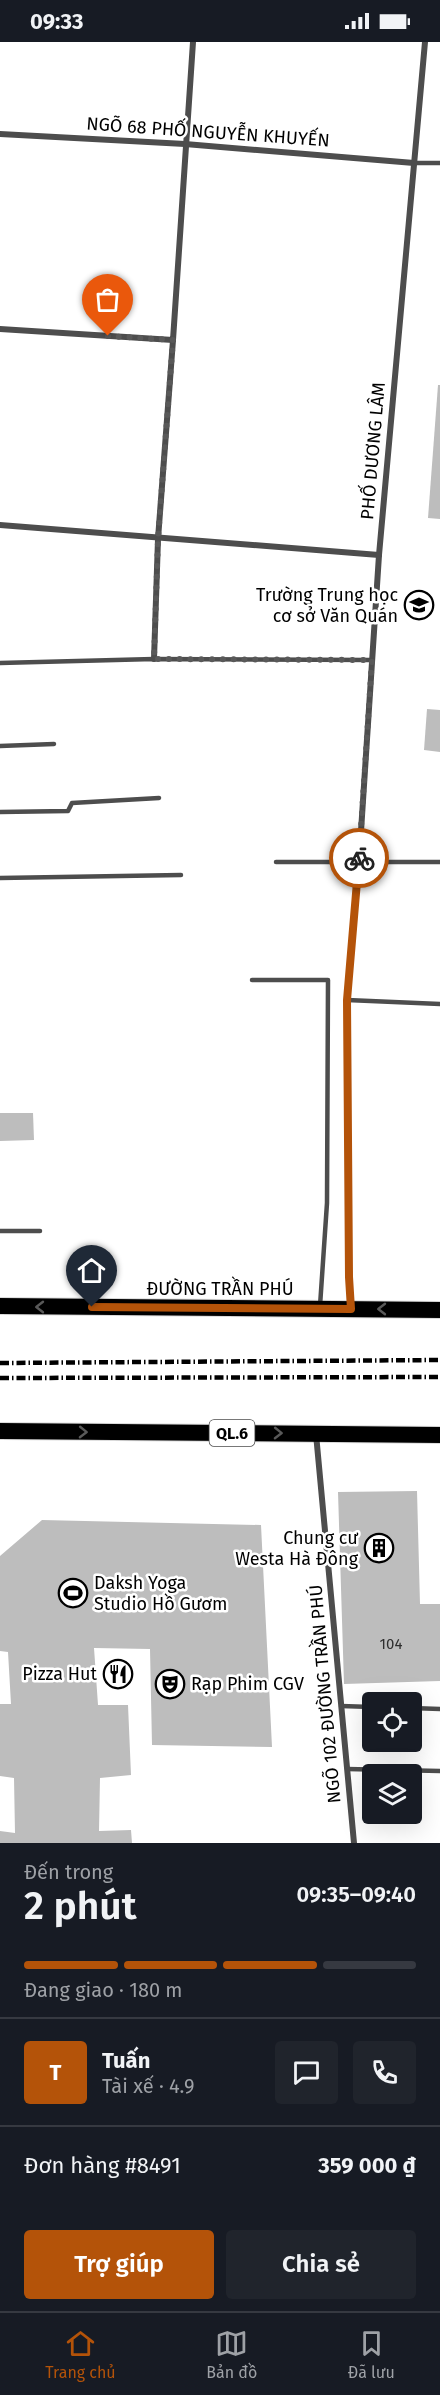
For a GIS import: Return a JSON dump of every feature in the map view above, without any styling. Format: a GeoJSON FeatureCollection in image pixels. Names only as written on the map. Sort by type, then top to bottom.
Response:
{"type":"FeatureCollection","features":[{"type":"Feature","properties":{"kind":"highway","name":"ĐƯỜNG TRẦN PHÚ"},"geometry":{"type":"LineString","coordinates":[[0,1306],[440,1310]]}},
{"type":"Feature","properties":{"kind":"highway","name":"QL.6"},"geometry":{"type":"LineString","coordinates":[[0,1431],[440,1435]]}},
{"type":"Feature","properties":{"kind":"street"},"geometry":{"type":"LineString","coordinates":[[154,659],[158,539],[193,42]]}},
{"type":"Feature","properties":{"kind":"street","name":"PHỐ DƯƠNG LÂM"},"geometry":{"type":"LineString","coordinates":[[359,862],[379,555],[425,42]]}},
{"type":"Feature","properties":{"kind":"street","name":"NGÕ 68 PHỐ NGUYỄN KHUYẾN"},"geometry":{"type":"LineString","coordinates":[[0,134],[185,144],[414,163]]}},
{"type":"Feature","properties":{"kind":"street"},"geometry":{"type":"LineString","coordinates":[[0,329],[173,340]]}},
{"type":"Feature","properties":{"kind":"street"},"geometry":{"type":"LineString","coordinates":[[0,525],[379,555]]}},
{"type":"Feature","properties":{"kind":"street","name":"NGÕ 102 ĐƯỜNG TRẦN PHÚ"},"geometry":{"type":"LineString","coordinates":[[316,1434],[354,1843]]}},
{"type":"Feature","properties":{"kind":"lane"},"geometry":{"type":"LineString","coordinates":[[414,163],[440,163]]}},
{"type":"Feature","properties":{"kind":"lane"},"geometry":{"type":"LineString","coordinates":[[0,663],[154,659],[372,660]]}},
{"type":"Feature","properties":{"kind":"lane"},"geometry":{"type":"LineString","coordinates":[[0,746],[54,744]]}},
{"type":"Feature","properties":{"kind":"lane"},"geometry":{"type":"LineString","coordinates":[[0,812],[68,811],[72,803],[159,798]]}},
{"type":"Feature","properties":{"kind":"lane"},"geometry":{"type":"LineString","coordinates":[[276,862],[440,862]]}},
{"type":"Feature","properties":{"kind":"lane"},"geometry":{"type":"LineString","coordinates":[[351,1309],[347,1000],[359,862]]}},
{"type":"Feature","properties":{"kind":"lane"},"geometry":{"type":"LineString","coordinates":[[0,878],[181,875]]}},
{"type":"Feature","properties":{"kind":"lane"},"geometry":{"type":"LineString","coordinates":[[252,980],[328,980],[327,1203],[320,1309]]}},
{"type":"Feature","properties":{"kind":"lane"},"geometry":{"type":"LineString","coordinates":[[347,1000],[440,1004]]}},
{"type":"Feature","properties":{"kind":"lane"},"geometry":{"type":"LineString","coordinates":[[0,1231],[40,1231]]}},
{"type":"Feature","properties":{"kind":"lane"},"geometry":{"type":"LineString","coordinates":[[340,1706],[362,1707]]}},
{"type":"Feature","properties":{"kind":"lane"},"geometry":{"type":"LineString","coordinates":[[422,1708],[440,1709]]}},
{"type":"Feature","properties":{"kind":"lane"},"geometry":{"type":"LineString","coordinates":[[346,1769],[440,1771]]}},
{"type":"Feature","properties":{"kind":"building"},"geometry":{"type":"Polygon","coordinates":[[[438,385],[440,385],[440,519],[428,518],[438,385]]]}},
{"type":"Feature","properties":{"kind":"building"},"geometry":{"type":"Polygon","coordinates":[[[427,709],[440,710],[440,752],[424,750],[427,709]]]}},
{"type":"Feature","properties":{"kind":"building"},"geometry":{"type":"Polygon","coordinates":[[[0,1113],[33,1113],[34,1140],[0,1141],[0,1113]]]}},
{"type":"Feature","properties":{"kind":"building"},"geometry":{"type":"Polygon","coordinates":[[[417,1491],[420,1604],[440,1604],[440,1681],[344,1684],[338,1492],[417,1491]]]}},
{"type":"Feature","properties":{"kind":"building"},"geometry":{"type":"Polygon","coordinates":[[[42,1520],[261,1525],[272,1747],[152,1745],[150,1649],[94,1648],[98,1705],[128,1705],[131,1775],[100,1778],[99,1831],[131,1830],[132,1843],[0,1843],[0,1831],[15,1833],[14,1778],[0,1776],[0,1704],[11,1704],[8,1652],[0,1651],[0,1556],[42,1520]]]}},
{"type":"Feature","properties":{"kind":"railway"},"geometry":{"type":"LineString","coordinates":[[0,1363],[440,1360]]}},
{"type":"Feature","properties":{"kind":"railway"},"geometry":{"type":"LineString","coordinates":[[0,1378],[440,1377]]}},
{"type":"Feature","properties":{"kind":"way so far"},"geometry":{"type":"LineString","coordinates":[[108,336],[173,340],[158,539],[154,659],[372,660],[359,858]]}},
{"type":"Feature","properties":{"kind":"place","name":"Trường Trung học cơ sở Văn Quán"},"geometry":{"type":"Point","coordinates":[419,605]}},
{"type":"Feature","properties":{"kind":"place","name":"Chung cư Westa Hà Đông"},"geometry":{"type":"Point","coordinates":[379,1548]}},
{"type":"Feature","properties":{"kind":"place","name":"Daksh Yoga Studio Hồ Gươm"},"geometry":{"type":"Point","coordinates":[73,1593]}},
{"type":"Feature","properties":{"kind":"place","name":"Pizza Hut"},"geometry":{"type":"Point","coordinates":[118,1674]}},
{"type":"Feature","properties":{"kind":"place","name":"Rạp Phim CGV"},"geometry":{"type":"Point","coordinates":[170,1684]}},
{"type":"Feature","properties":{"kind":"route"},"geometry":{"type":"LineString","coordinates":[[92,1307],[351,1309],[347,1000],[359,858]]}}]}
